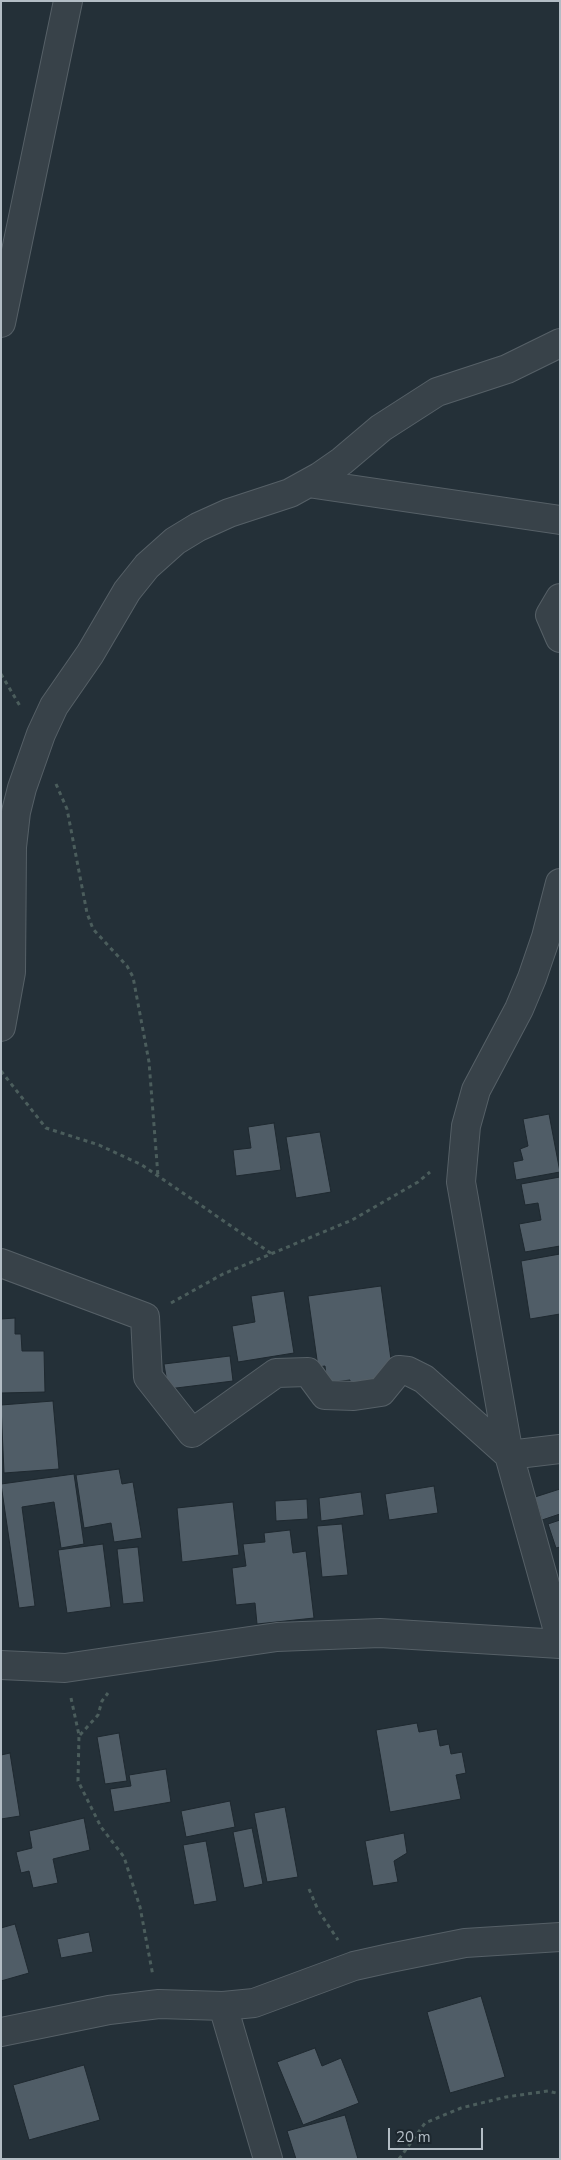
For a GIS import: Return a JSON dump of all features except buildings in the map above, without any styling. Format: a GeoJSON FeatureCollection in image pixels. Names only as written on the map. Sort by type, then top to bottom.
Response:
{"type":"FeatureCollection","features":[{"type":"Feature","properties":{"kind":"street"},"geometry":{"type":"LineString","coordinates":[[1,324],[68,1]]}},
{"type":"Feature","properties":{"kind":"street"},"geometry":{"type":"LineString","coordinates":[[1,1027],[12,966],[11,891],[16,812],[38,744],[54,706],[90,654],[127,591],[147,566],[175,541],[198,527],[229,513],[290,493],[331,470],[381,428],[431,396],[507,369],[560,343]]}},
{"type":"Feature","properties":{"kind":"street"},"geometry":{"type":"LineString","coordinates":[[308,483],[560,520]]}},
{"type":"Feature","properties":{"kind":"street"},"geometry":{"type":"LineString","coordinates":[[560,598],[550,614],[560,638]]}},
{"type":"Feature","properties":{"kind":"street"},"geometry":{"type":"LineString","coordinates":[[560,883],[549,928],[532,978],[519,1009],[476,1090],[466,1126],[461,1163],[466,1217],[509,1455],[560,1638]]}},
{"type":"Feature","properties":{"kind":"street"},"geometry":{"type":"LineString","coordinates":[[1,1263],[145,1317],[148,1377],[192,1434],[276,1373],[308,1372],[325,1395],[354,1396],[381,1392],[400,1370],[408,1371],[424,1379],[509,1455],[560,1449]]}},
{"type":"Feature","properties":{"kind":"street"},"geometry":{"type":"LineString","coordinates":[[1,1665],[65,1668],[277,1637],[380,1633],[560,1644]]}},
{"type":"Feature","properties":{"kind":"street"},"geometry":{"type":"LineString","coordinates":[[1,2032],[109,2010],[159,2004],[223,2006],[254,2003],[354,1966],[465,1943],[560,1936]]}},
{"type":"Feature","properties":{"kind":"street"},"geometry":{"type":"LineString","coordinates":[[223,2006],[268,2159]]}},
{"type":"Feature","properties":{"kind":"path"},"geometry":{"type":"LineString","coordinates":[[38,744],[67,809],[87,913],[93,930],[127,966],[133,977],[149,1062],[158,1176]]}},
{"type":"Feature","properties":{"kind":"path"},"geometry":{"type":"LineString","coordinates":[[1,1071],[46,1128],[99,1145],[142,1165],[272,1254]]}},
{"type":"Feature","properties":{"kind":"path"},"geometry":{"type":"LineString","coordinates":[[145,1317],[223,1274],[352,1220],[418,1182],[435,1168]]}},
{"type":"Feature","properties":{"kind":"path"},"geometry":{"type":"LineString","coordinates":[[65,1668],[80,1735],[78,1781],[101,1827],[124,1857],[140,1908],[159,2004]]}},
{"type":"Feature","properties":{"kind":"path"},"geometry":{"type":"LineString","coordinates":[[309,1889],[318,1910],[354,1966]]}},
{"type":"Feature","properties":{"kind":"path"},"geometry":{"type":"LineString","coordinates":[[399,2159],[424,2123],[461,2108],[506,2097],[548,2091],[560,2094]]}}]}
